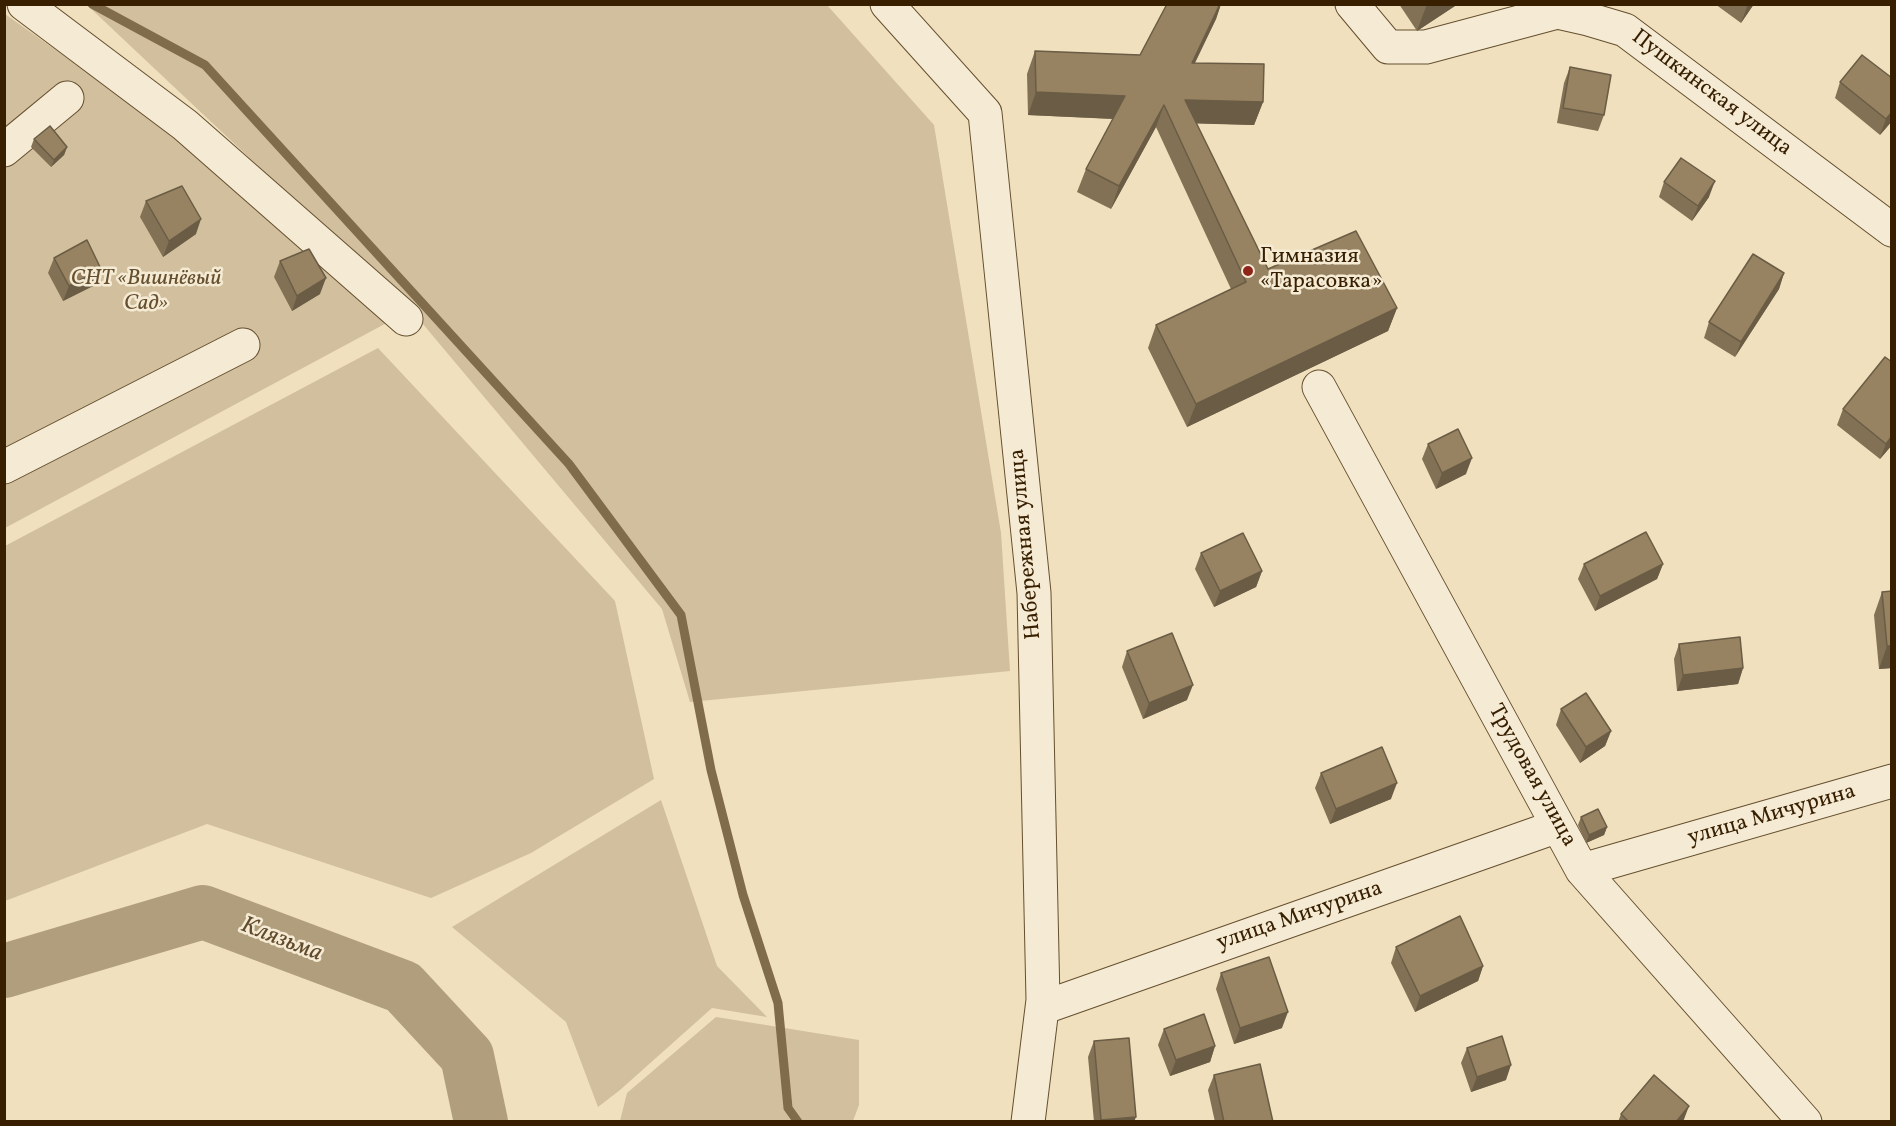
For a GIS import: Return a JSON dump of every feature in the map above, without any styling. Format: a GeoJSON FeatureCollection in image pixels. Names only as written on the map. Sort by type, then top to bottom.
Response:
{"type":"FeatureCollection","features":[{"type":"Feature","properties":{"kind":"street"},"geometry":{"type":"LineString","coordinates":[[24,4],[185,125],[406,320]]}},
{"type":"Feature","properties":{"kind":"street","name":"Набережная улица"},"geometry":{"type":"LineString","coordinates":[[887,4],[985,113],[1034,593],[1042,1008],[1028,1122]]}},
{"type":"Feature","properties":{"kind":"street","name":"Пушкинская улица"},"geometry":{"type":"LineString","coordinates":[[1352,4],[1388,47],[1426,47],[1557,12],[1625,30],[1892,230]]}},
{"type":"Feature","properties":{"kind":"street"},"geometry":{"type":"LineString","coordinates":[[4,150],[67,98]]}},
{"type":"Feature","properties":{"kind":"street"},"geometry":{"type":"LineString","coordinates":[[4,467],[243,345]]}},
{"type":"Feature","properties":{"kind":"street","name":"Трудовая улица"},"geometry":{"type":"LineString","coordinates":[[1319,387],[1582,870],[1805,1122]]}},
{"type":"Feature","properties":{"kind":"street","name":"улица Мичурина"},"geometry":{"type":"LineString","coordinates":[[1582,870],[1892,781]]}},
{"type":"Feature","properties":{"kind":"street","name":"улица Мичурина"},"geometry":{"type":"LineString","coordinates":[[1042,1008],[1558,826]]}},
{"type":"Feature","properties":{"kind":"green space"},"geometry":{"type":"Polygon","coordinates":[[[87,5],[827,5],[934,125],[1001,533],[1010,671],[690,702],[662,609],[412,311],[87,5]]]}},
{"type":"Feature","properties":{"kind":"green space","name":"СНТ «Вишнёвый Сад»"},"geometry":{"type":"Polygon","coordinates":[[[5,14],[200,152],[394,319],[5,528],[5,14]]]}},
{"type":"Feature","properties":{"kind":"green space"},"geometry":{"type":"Polygon","coordinates":[[[378,348],[615,601],[654,779],[531,853],[431,898],[207,824],[5,901],[5,546],[378,348]]]}},
{"type":"Feature","properties":{"kind":"green space"},"geometry":{"type":"Polygon","coordinates":[[[661,800],[717,966],[767,1017],[712,1008],[598,1107],[566,1022],[452,927],[661,800]]]}},
{"type":"Feature","properties":{"kind":"green space"},"geometry":{"type":"Polygon","coordinates":[[[716,1017],[859,1040],[859,1105],[853,1121],[620,1121],[627,1093],[716,1017]]]}},
{"type":"Feature","properties":{"kind":"building"},"geometry":{"type":"Polygon","coordinates":[[[1167,4],[1220,4],[1192,63],[1264,64],[1263,102],[1185,100],[1268,269],[1356,231],[1397,308],[1196,404],[1156,325],[1246,282],[1164,105],[1119,186],[1086,169],[1125,96],[1036,92],[1035,51],[1140,55],[1167,4]]]}},
{"type":"Feature","properties":{"kind":"building"},"geometry":{"type":"Polygon","coordinates":[[[1862,55],[1892,78],[1892,112],[1886,119],[1840,82],[1862,55]]]}},
{"type":"Feature","properties":{"kind":"building"},"geometry":{"type":"Polygon","coordinates":[[[1570,67],[1611,75],[1604,115],[1563,108],[1570,67]]]}},
{"type":"Feature","properties":{"kind":"building"},"geometry":{"type":"Polygon","coordinates":[[[50,126],[67,147],[54,160],[34,139],[50,126]]]}},
{"type":"Feature","properties":{"kind":"building"},"geometry":{"type":"Polygon","coordinates":[[[1681,158],[1715,181],[1698,206],[1664,182],[1681,158]]]}},
{"type":"Feature","properties":{"kind":"building"},"geometry":{"type":"Polygon","coordinates":[[[182,186],[201,219],[169,241],[146,201],[182,186]]]}},
{"type":"Feature","properties":{"kind":"building"},"geometry":{"type":"Polygon","coordinates":[[[87,240],[101,269],[69,286],[54,258],[87,240]]]}},
{"type":"Feature","properties":{"kind":"building"},"geometry":{"type":"Polygon","coordinates":[[[309,249],[326,278],[297,296],[280,261],[309,249]]]}},
{"type":"Feature","properties":{"kind":"building"},"geometry":{"type":"Polygon","coordinates":[[[1753,254],[1784,273],[1741,342],[1709,322],[1753,254]]]}},
{"type":"Feature","properties":{"kind":"building"},"geometry":{"type":"Polygon","coordinates":[[[1885,357],[1892,362],[1892,436],[1886,444],[1843,409],[1885,357]]]}},
{"type":"Feature","properties":{"kind":"building"},"geometry":{"type":"Polygon","coordinates":[[[1458,429],[1472,458],[1442,473],[1428,444],[1458,429]]]}},
{"type":"Feature","properties":{"kind":"building"},"geometry":{"type":"Polygon","coordinates":[[[1646,532],[1663,564],[1600,596],[1584,564],[1646,532]]]}},
{"type":"Feature","properties":{"kind":"building"},"geometry":{"type":"Polygon","coordinates":[[[1243,533],[1262,571],[1220,591],[1201,553],[1243,533]]]}},
{"type":"Feature","properties":{"kind":"building"},"geometry":{"type":"Polygon","coordinates":[[[1892,591],[1892,646],[1887,646],[1882,592],[1892,591]]]}},
{"type":"Feature","properties":{"kind":"building"},"geometry":{"type":"Polygon","coordinates":[[[1172,633],[1193,685],[1149,703],[1127,651],[1172,633]]]}},
{"type":"Feature","properties":{"kind":"building"},"geometry":{"type":"Polygon","coordinates":[[[1740,637],[1743,668],[1683,675],[1679,644],[1740,637]]]}},
{"type":"Feature","properties":{"kind":"building"},"geometry":{"type":"Polygon","coordinates":[[[1586,693],[1611,731],[1586,747],[1561,709],[1586,693]]]}},
{"type":"Feature","properties":{"kind":"building"},"geometry":{"type":"Polygon","coordinates":[[[1382,747],[1397,783],[1336,809],[1321,773],[1382,747]]]}},
{"type":"Feature","properties":{"kind":"building"},"geometry":{"type":"Polygon","coordinates":[[[1598,809],[1607,827],[1589,835],[1581,817],[1598,809]]]}},
{"type":"Feature","properties":{"kind":"building"},"geometry":{"type":"Polygon","coordinates":[[[1460,916],[1483,966],[1420,996],[1396,947],[1460,916]]]}},
{"type":"Feature","properties":{"kind":"building"},"geometry":{"type":"Polygon","coordinates":[[[1269,957],[1288,1012],[1240,1028],[1221,973],[1269,957]]]}},
{"type":"Feature","properties":{"kind":"building"},"geometry":{"type":"Polygon","coordinates":[[[1204,1014],[1215,1046],[1176,1060],[1164,1029],[1204,1014]]]}},
{"type":"Feature","properties":{"kind":"building"},"geometry":{"type":"Polygon","coordinates":[[[1502,1036],[1511,1065],[1477,1077],[1467,1048],[1502,1036]]]}},
{"type":"Feature","properties":{"kind":"building"},"geometry":{"type":"Polygon","coordinates":[[[1129,1038],[1136,1117],[1101,1120],[1094,1041],[1129,1038]]]}},
{"type":"Feature","properties":{"kind":"building"},"geometry":{"type":"Polygon","coordinates":[[[1260,1064],[1273,1122],[1224,1122],[1214,1075],[1260,1064]]]}},
{"type":"Feature","properties":{"kind":"building"},"geometry":{"type":"Polygon","coordinates":[[[1654,1075],[1689,1106],[1676,1122],[1629,1122],[1621,1114],[1654,1075]]]}},
{"type":"Feature","properties":{"kind":"waterway"},"geometry":{"type":"LineString","coordinates":[[92,4],[205,65],[569,464],[681,615],[711,770],[743,895],[778,1003],[788,1108],[798,1122]]}},
{"type":"Feature","properties":{"kind":"waterway","name":"Клязьма"},"geometry":{"type":"LineString","coordinates":[[4,971],[203,912],[403,987],[467,1056],[481,1122]]}},
{"type":"Feature","properties":{"kind":"place","name":"Гимназия «Тарасовка»"},"geometry":{"type":"Point","coordinates":[1248,271]}}]}
